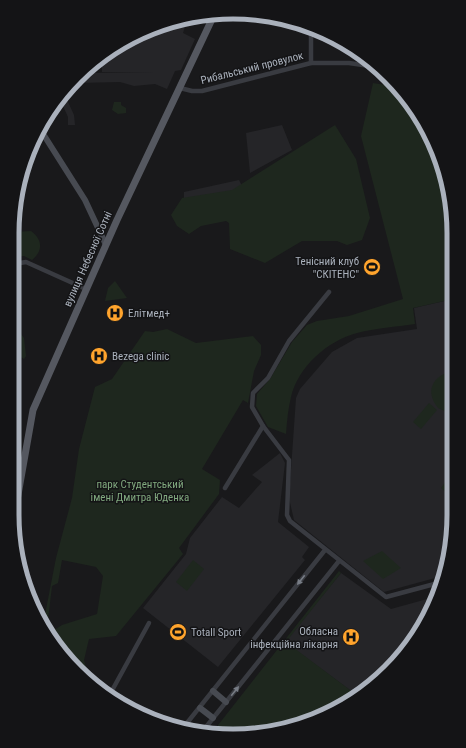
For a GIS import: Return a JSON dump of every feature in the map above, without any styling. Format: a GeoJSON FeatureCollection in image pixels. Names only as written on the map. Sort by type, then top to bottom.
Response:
{"type":"FeatureCollection","features":[{"type":"Feature","properties":{"kind":"main road","name":"вулиця Небесної Сотні"},"geometry":{"type":"LineString","coordinates":[[19,489],[33,410],[106,245],[211,20]]}},
{"type":"Feature","properties":{"kind":"street"},"geometry":{"type":"LineString","coordinates":[[311,33],[311,63]]}},
{"type":"Feature","properties":{"kind":"street","name":"Рибальський провулок"},"geometry":{"type":"LineString","coordinates":[[180,88],[192,91],[202,91],[311,63],[349,63],[366,66]]}},
{"type":"Feature","properties":{"kind":"street"},"geometry":{"type":"LineString","coordinates":[[43,134],[85,200],[106,245]]}},
{"type":"Feature","properties":{"kind":"street"},"geometry":{"type":"LineString","coordinates":[[19,263],[26,262],[86,289]]}},
{"type":"Feature","properties":{"kind":"street"},"geometry":{"type":"LineString","coordinates":[[329,292],[289,340],[268,378],[253,393],[252,407],[263,426],[289,460],[286,508],[290,521],[386,597],[436,584]]}},
{"type":"Feature","properties":{"kind":"street"},"geometry":{"type":"LineString","coordinates":[[225,488],[263,426]]}},
{"type":"Feature","properties":{"kind":"street"},"geometry":{"type":"LineString","coordinates":[[186,724],[325,550]]}},
{"type":"Feature","properties":{"kind":"street"},"geometry":{"type":"LineString","coordinates":[[206,727],[339,561]]}},
{"type":"Feature","properties":{"kind":"street"},"geometry":{"type":"LineString","coordinates":[[112,691],[149,623]]}},
{"type":"Feature","properties":{"kind":"street"},"geometry":{"type":"LineString","coordinates":[[213,691],[226,702]]}},
{"type":"Feature","properties":{"kind":"street"},"geometry":{"type":"LineString","coordinates":[[200,708],[213,718]]}},
{"type":"Feature","properties":{"kind":"shaded area"},"geometry":{"type":"Polygon","coordinates":[[[186,24],[183,33],[195,39],[181,70],[175,71],[167,89],[155,84],[134,86],[120,82],[81,83],[91,73],[153,72],[102,72],[102,64],[114,55],[138,41],[164,30],[186,24]]]}},
{"type":"Feature","properties":{"kind":"shaded area"},"geometry":{"type":"Polygon","coordinates":[[[67,99],[74,115],[75,125],[68,125],[68,117],[62,104],[67,99]]]}},
{"type":"Feature","properties":{"kind":"shaded area"},"geometry":{"type":"Polygon","coordinates":[[[282,125],[292,150],[250,173],[246,133],[282,125]]]}},
{"type":"Feature","properties":{"kind":"shaded area"},"geometry":{"type":"Polygon","coordinates":[[[239,180],[244,190],[180,207],[184,198],[184,192],[239,180]]]}},
{"type":"Feature","properties":{"kind":"shaded area"},"geometry":{"type":"Polygon","coordinates":[[[447,300],[447,529],[440,570],[435,578],[384,592],[294,520],[289,498],[296,398],[300,389],[332,352],[357,338],[417,329],[414,308],[447,300]]]}},
{"type":"Feature","properties":{"kind":"shaded area"},"geometry":{"type":"Polygon","coordinates":[[[280,453],[285,463],[278,522],[309,547],[302,557],[305,560],[218,667],[143,608],[186,554],[190,538],[222,497],[239,508],[262,482],[252,475],[280,453]]]}},
{"type":"Feature","properties":{"kind":"shaded area","name":"Обласна інфекційна лікарня"},"geometry":{"type":"Polygon","coordinates":[[[341,573],[391,609],[431,598],[411,634],[394,656],[374,676],[353,692],[285,642],[341,573]]]}},
{"type":"Feature","properties":{"kind":"green space"},"geometry":{"type":"Polygon","coordinates":[[[373,83],[387,85],[411,114],[425,138],[440,178],[447,219],[447,300],[413,308],[415,324],[357,333],[335,342],[315,357],[300,375],[295,386],[289,406],[286,434],[268,427],[256,406],[257,394],[270,379],[292,342],[307,325],[317,321],[349,316],[403,299],[361,136],[373,83]]]}},
{"type":"Feature","properties":{"kind":"green space"},"geometry":{"type":"Polygon","coordinates":[[[114,102],[121,102],[121,105],[126,108],[126,113],[118,114],[112,110],[114,102]]]}},
{"type":"Feature","properties":{"kind":"green space"},"geometry":{"type":"Polygon","coordinates":[[[335,125],[356,159],[370,218],[362,240],[347,245],[337,241],[302,241],[265,263],[230,249],[229,223],[226,221],[201,226],[189,234],[177,226],[171,215],[182,198],[232,190],[335,125]]]}},
{"type":"Feature","properties":{"kind":"green space"},"geometry":{"type":"Polygon","coordinates":[[[31,231],[38,238],[40,249],[36,257],[32,260],[24,256],[19,256],[19,232],[31,231]]]}},
{"type":"Feature","properties":{"kind":"green space"},"geometry":{"type":"Polygon","coordinates":[[[115,281],[127,298],[105,301],[108,288],[115,281]]]}},
{"type":"Feature","properties":{"kind":"green space","name":"парк Студентський імені Дмитра Юденка"},"geometry":{"type":"Polygon","coordinates":[[[167,329],[196,343],[253,336],[261,345],[261,355],[254,371],[248,403],[243,400],[202,469],[220,480],[219,494],[179,548],[183,554],[116,636],[89,639],[84,660],[87,671],[72,656],[53,631],[62,625],[97,614],[103,576],[96,567],[62,560],[58,583],[52,586],[48,620],[50,626],[45,616],[56,558],[72,498],[79,449],[95,387],[112,379],[145,331],[153,332],[167,329]]]}},
{"type":"Feature","properties":{"kind":"green space"},"geometry":{"type":"Polygon","coordinates":[[[19,331],[24,338],[26,356],[24,359],[19,356],[19,331]]]}},
{"type":"Feature","properties":{"kind":"green space"},"geometry":{"type":"Polygon","coordinates":[[[446,373],[447,412],[438,408],[434,402],[431,390],[436,380],[446,373]]]}},
{"type":"Feature","properties":{"kind":"green space"},"geometry":{"type":"Polygon","coordinates":[[[429,403],[437,410],[421,429],[413,422],[429,403]]]}},
{"type":"Feature","properties":{"kind":"green space"},"geometry":{"type":"Polygon","coordinates":[[[447,480],[447,493],[441,488],[447,480]]]}},
{"type":"Feature","properties":{"kind":"green space"},"geometry":{"type":"Polygon","coordinates":[[[382,551],[401,568],[383,579],[363,561],[382,551]]]}},
{"type":"Feature","properties":{"kind":"green space"},"geometry":{"type":"Polygon","coordinates":[[[193,560],[204,569],[187,591],[176,582],[193,560]]]}},
{"type":"Feature","properties":{"kind":"green space"},"geometry":{"type":"Polygon","coordinates":[[[339,571],[341,573],[286,642],[353,692],[315,713],[288,722],[247,729],[215,728],[339,571]]]}},
{"type":"Feature","properties":{"kind":"place","name":"Тенісний клуб \"СКІТЕНС\""},"geometry":{"type":"Point","coordinates":[372,267]}},
{"type":"Feature","properties":{"kind":"place","name":"Елітмед+"},"geometry":{"type":"Point","coordinates":[115,313]}},
{"type":"Feature","properties":{"kind":"place","name":"Bezega clinic"},"geometry":{"type":"Point","coordinates":[99,356]}},
{"type":"Feature","properties":{"kind":"place","name":"Totall Sport"},"geometry":{"type":"Point","coordinates":[178,632]}},
{"type":"Feature","properties":{"kind":"place","name":"Обласна інфекційна лікарня"},"geometry":{"type":"Point","coordinates":[351,637]}}]}
